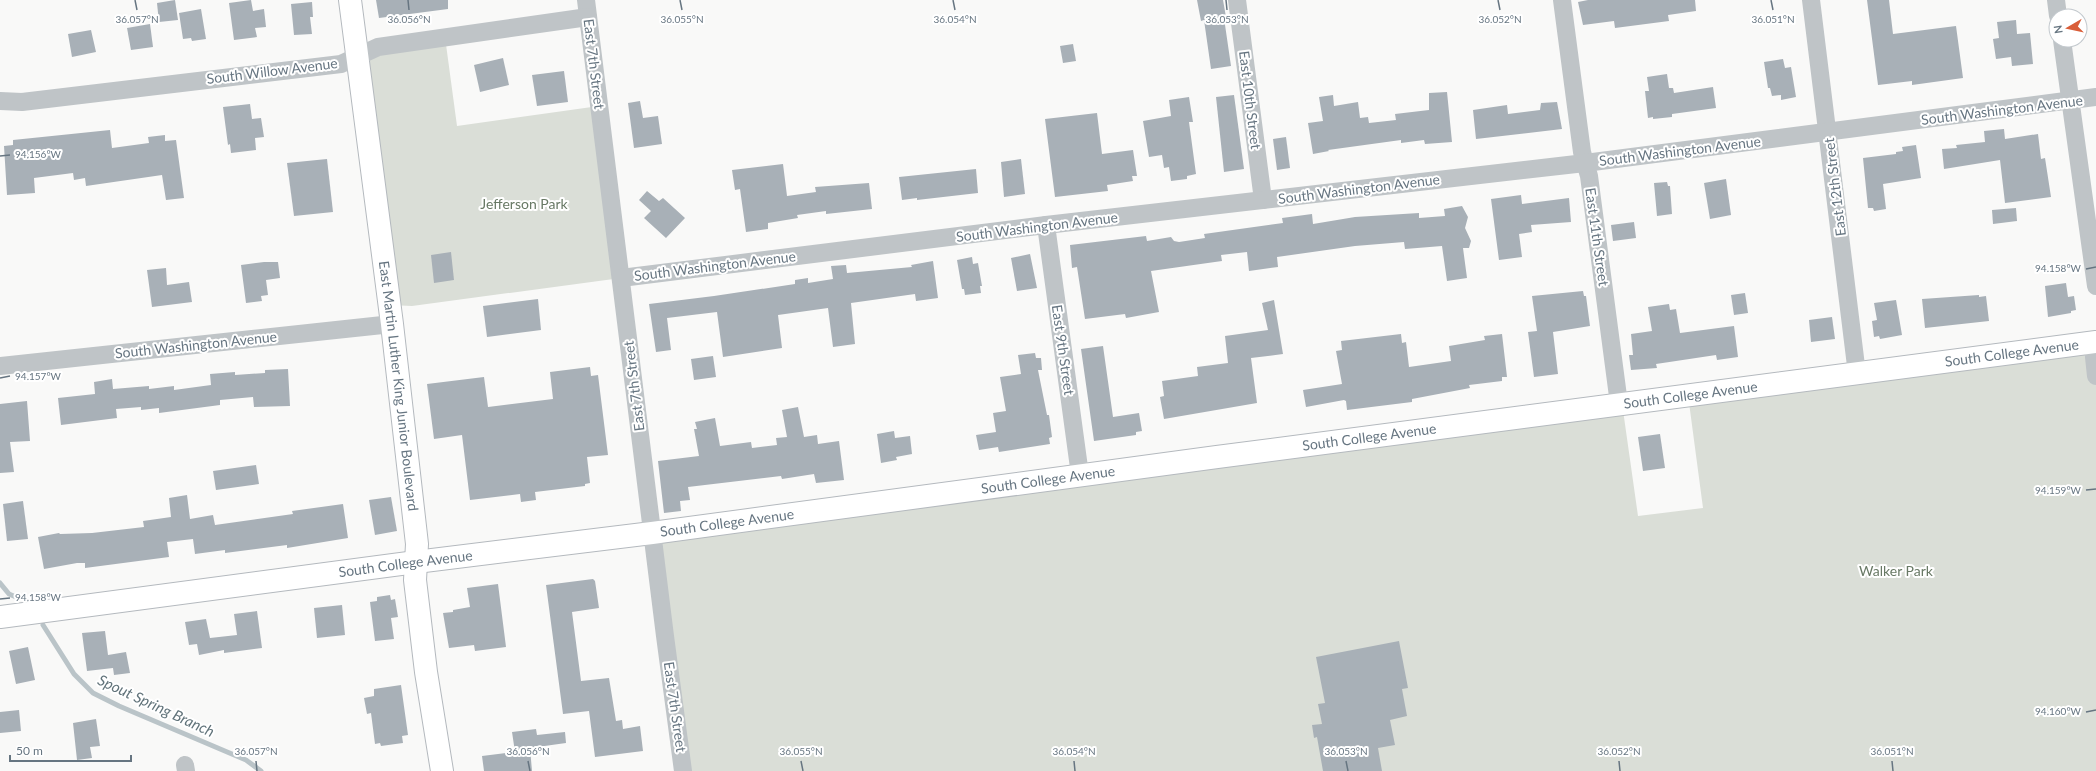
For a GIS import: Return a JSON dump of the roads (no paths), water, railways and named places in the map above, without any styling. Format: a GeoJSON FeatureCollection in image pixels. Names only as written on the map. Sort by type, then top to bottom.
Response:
{"type":"FeatureCollection","features":[{"type":"Feature","properties":{"kind":"street","name":"East Martin Luther King Junior Boulevard"},"geometry":{"type":"LineString","coordinates":[[350,0],[392,324],[417,544],[416,587],[426,672],[442,771]]}},
{"type":"Feature","properties":{"kind":"street","name":"East 10th Street"},"geometry":{"type":"LineString","coordinates":[[1237,0],[1263,200]]}},
{"type":"Feature","properties":{"kind":"street","name":"East 11th Street"},"geometry":{"type":"LineString","coordinates":[[1562,0],[1585,163],[1589,176],[1619,404]]}},
{"type":"Feature","properties":{"kind":"street","name":"East 12th Street"},"geometry":{"type":"LineString","coordinates":[[1811,0],[1829,132],[1857,374]]}},
{"type":"Feature","properties":{"kind":"street","name":"South Willow Avenue"},"geometry":{"type":"LineString","coordinates":[[0,101],[22,102],[341,64],[378,47],[587,9]]}},
{"type":"Feature","properties":{"kind":"street","name":"East 7th Street"},"geometry":{"type":"LineString","coordinates":[[587,9],[652,533],[684,771]]}},
{"type":"Feature","properties":{"kind":"street"},"geometry":{"type":"LineString","coordinates":[[2063,48],[2096,286]]}},
{"type":"Feature","properties":{"kind":"street","name":"South Washington Avenue"},"geometry":{"type":"LineString","coordinates":[[621,278],[1046,225],[1585,163],[2096,97]]}},
{"type":"Feature","properties":{"kind":"street","name":"East 9th Street"},"geometry":{"type":"LineString","coordinates":[[1046,225],[1080,475]]}},
{"type":"Feature","properties":{"kind":"street","name":"South Washington Avenue"},"geometry":{"type":"LineString","coordinates":[[0,366],[392,324]]}},
{"type":"Feature","properties":{"kind":"street","name":"South College Avenue"},"geometry":{"type":"LineString","coordinates":[[0,617],[416,562],[652,533],[1080,475],[2096,342]]}},
{"type":"Feature","properties":{"kind":"street"},"geometry":{"type":"LineString","coordinates":[[2096,346],[2094,357],[2096,376]]}},
{"type":"Feature","properties":{"kind":"waterway","name":"Spout Spring Branch"},"geometry":{"type":"LineString","coordinates":[[0,583],[9,594],[16,597]]}},
{"type":"Feature","properties":{"kind":"waterway","name":"Spout Spring Branch"},"geometry":{"type":"LineString","coordinates":[[43,625],[74,674],[93,693],[119,706],[246,760],[261,771]]}},
{"type":"Feature","properties":{"kind":"park label","name":"Jefferson Park"},"geometry":{"type":"Point","coordinates":[524,204]}},
{"type":"Feature","properties":{"kind":"park label","name":"Walker Park"},"geometry":{"type":"Point","coordinates":[1896,571]}}]}
